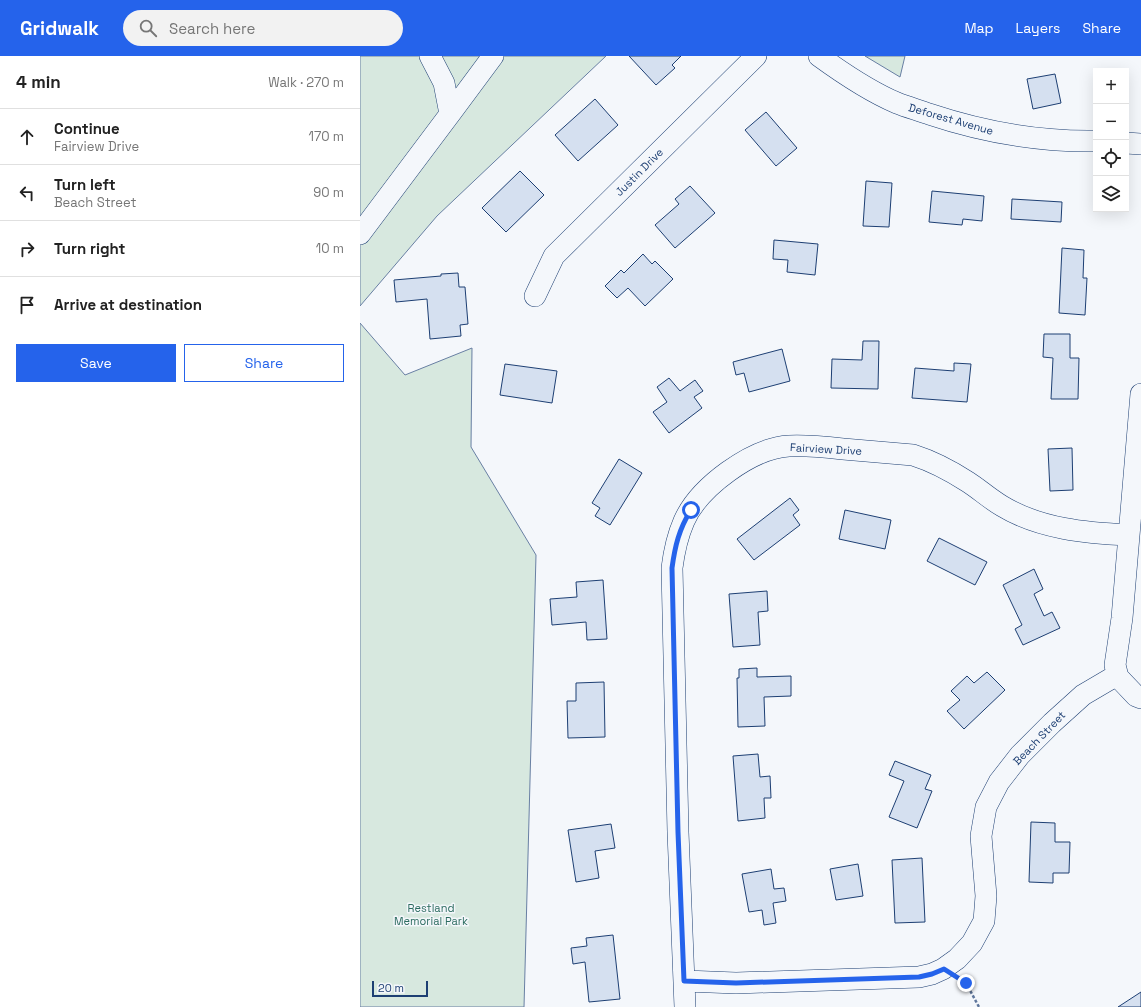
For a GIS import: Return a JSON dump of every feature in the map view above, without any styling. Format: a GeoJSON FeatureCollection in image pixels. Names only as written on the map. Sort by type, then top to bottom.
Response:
{"type":"FeatureCollection","features":[{"type":"Feature","properties":{"kind":"street"},"geometry":{"type":"LineString","coordinates":[[430,56],[444,83],[450,114]]}},
{"type":"Feature","properties":{"kind":"street"},"geometry":{"type":"LineString","coordinates":[[360,234],[493,56]]}},
{"type":"Feature","properties":{"kind":"street","name":"Justin Drive"},"geometry":{"type":"LineString","coordinates":[[535,296],[554,256],[756,56]]}},
{"type":"Feature","properties":{"kind":"street","name":"Deforest Avenue"},"geometry":{"type":"LineString","coordinates":[[819,56],[856,81],[896,103],[945,119],[994,132],[1032,139],[1070,142],[1093,141]]}},
{"type":"Feature","properties":{"kind":"street"},"geometry":{"type":"LineString","coordinates":[[1129,143],[1141,144]]}},
{"type":"Feature","properties":{"kind":"street"},"geometry":{"type":"LineString","coordinates":[[1141,394],[1122,618],[1115,665],[1118,677],[1126,687],[1136,696],[1141,698]]}},
{"type":"Feature","properties":{"kind":"street","name":"Fairview Drive"},"geometry":{"type":"LineString","coordinates":[[685,1007],[678,832],[672,568],[676,545],[684,521],[707,490],[717,480],[742,462],[775,448],[789,446],[817,446],[913,455],[925,459],[966,481],[1002,506],[1030,520],[1094,534],[1129,535]]}},
{"type":"Feature","properties":{"kind":"street","name":"Beach Street"},"geometry":{"type":"LineString","coordinates":[[684,981],[736,983],[919,977],[944,969],[957,959],[972,943],[984,921],[986,896],[981,836],[986,807],[999,782],[1020,755],[1052,722],[1083,695],[1117,675]]}},
{"type":"Feature","properties":{"kind":"path"},"geometry":{"type":"LineString","coordinates":[[944,969],[966,983],[979,1007]]}},
{"type":"Feature","properties":{"kind":"green space"},"geometry":{"type":"Polygon","coordinates":[[[360,56],[606,56],[437,216],[360,306],[360,56]]]}},
{"type":"Feature","properties":{"kind":"green space"},"geometry":{"type":"Polygon","coordinates":[[[865,56],[905,56],[900,77],[865,56]]]}},
{"type":"Feature","properties":{"kind":"green space","name":"Restland Memorial Park"},"geometry":{"type":"Polygon","coordinates":[[[360,323],[405,375],[472,348],[471,447],[536,555],[524,1007],[360,1007],[360,323]]]}},
{"type":"Feature","properties":{"kind":"building"},"geometry":{"type":"Polygon","coordinates":[[[629,56],[681,56],[672,65],[675,68],[656,85],[629,56]]]}},
{"type":"Feature","properties":{"kind":"building"},"geometry":{"type":"Polygon","coordinates":[[[1055,74],[1061,103],[1033,109],[1027,79],[1055,74]]]}},
{"type":"Feature","properties":{"kind":"building"},"geometry":{"type":"Polygon","coordinates":[[[595,99],[618,125],[578,161],[555,135],[595,99]]]}},
{"type":"Feature","properties":{"kind":"building"},"geometry":{"type":"Polygon","coordinates":[[[766,112],[797,148],[776,166],[745,130],[766,112]]]}},
{"type":"Feature","properties":{"kind":"building"},"geometry":{"type":"Polygon","coordinates":[[[520,171],[544,195],[506,232],[482,208],[520,171]]]}},
{"type":"Feature","properties":{"kind":"building"},"geometry":{"type":"Polygon","coordinates":[[[866,181],[892,183],[889,227],[863,226],[866,181]]]}},
{"type":"Feature","properties":{"kind":"building"},"geometry":{"type":"Polygon","coordinates":[[[690,186],[715,213],[675,248],[655,225],[679,204],[675,199],[690,186]]]}},
{"type":"Feature","properties":{"kind":"building"},"geometry":{"type":"Polygon","coordinates":[[[932,191],[984,196],[982,221],[963,219],[962,225],[929,222],[932,191]]]}},
{"type":"Feature","properties":{"kind":"building"},"geometry":{"type":"Polygon","coordinates":[[[1012,199],[1062,202],[1061,222],[1011,219],[1012,199]]]}},
{"type":"Feature","properties":{"kind":"building"},"geometry":{"type":"Polygon","coordinates":[[[774,240],[818,244],[815,275],[787,272],[788,260],[773,259],[774,240]]]}},
{"type":"Feature","properties":{"kind":"building"},"geometry":{"type":"Polygon","coordinates":[[[1062,248],[1084,250],[1083,278],[1087,278],[1085,315],[1059,313],[1062,248]]]}},
{"type":"Feature","properties":{"kind":"building"},"geometry":{"type":"Polygon","coordinates":[[[643,254],[652,264],[655,261],[673,279],[645,306],[628,288],[617,298],[605,286],[621,270],[624,273],[643,254]]]}},
{"type":"Feature","properties":{"kind":"building"},"geometry":{"type":"Polygon","coordinates":[[[458,273],[459,287],[465,287],[468,324],[460,325],[461,336],[430,339],[427,299],[396,302],[394,280],[458,273]]]}},
{"type":"Feature","properties":{"kind":"building"},"geometry":{"type":"Polygon","coordinates":[[[1044,334],[1070,334],[1070,358],[1079,358],[1078,399],[1051,399],[1053,358],[1043,357],[1044,334]]]}},
{"type":"Feature","properties":{"kind":"building"},"geometry":{"type":"Polygon","coordinates":[[[863,341],[879,341],[878,389],[831,388],[832,359],[862,360],[863,341]]]}},
{"type":"Feature","properties":{"kind":"building"},"geometry":{"type":"Polygon","coordinates":[[[782,349],[790,381],[749,392],[744,373],[736,375],[733,362],[782,349]]]}},
{"type":"Feature","properties":{"kind":"building"},"geometry":{"type":"Polygon","coordinates":[[[954,363],[971,364],[967,402],[912,398],[915,368],[954,371],[954,363]]]}},
{"type":"Feature","properties":{"kind":"building"},"geometry":{"type":"Polygon","coordinates":[[[505,364],[557,371],[552,403],[500,395],[505,364]]]}},
{"type":"Feature","properties":{"kind":"building"},"geometry":{"type":"Polygon","coordinates":[[[669,378],[680,391],[695,380],[703,391],[694,397],[702,408],[669,433],[653,412],[667,402],[657,387],[669,378]]]}},
{"type":"Feature","properties":{"kind":"building"},"geometry":{"type":"Polygon","coordinates":[[[1072,448],[1073,490],[1050,491],[1048,449],[1072,448]]]}},
{"type":"Feature","properties":{"kind":"building"},"geometry":{"type":"Polygon","coordinates":[[[619,459],[642,473],[610,525],[595,516],[600,508],[592,503],[619,459]]]}},
{"type":"Feature","properties":{"kind":"building"},"geometry":{"type":"Polygon","coordinates":[[[790,498],[799,510],[793,515],[800,525],[754,560],[737,539],[790,498]]]}},
{"type":"Feature","properties":{"kind":"building"},"geometry":{"type":"Polygon","coordinates":[[[845,510],[891,520],[885,549],[839,539],[845,510]]]}},
{"type":"Feature","properties":{"kind":"building"},"geometry":{"type":"Polygon","coordinates":[[[939,538],[987,562],[975,585],[927,561],[939,538]]]}},
{"type":"Feature","properties":{"kind":"building"},"geometry":{"type":"Polygon","coordinates":[[[1034,569],[1043,589],[1034,594],[1044,616],[1052,612],[1060,628],[1023,645],[1015,629],[1022,625],[1003,585],[1034,569]]]}},
{"type":"Feature","properties":{"kind":"building"},"geometry":{"type":"Polygon","coordinates":[[[603,580],[607,639],[587,640],[586,622],[552,625],[550,599],[577,597],[576,582],[603,580]]]}},
{"type":"Feature","properties":{"kind":"building"},"geometry":{"type":"Polygon","coordinates":[[[767,591],[768,611],[758,612],[760,645],[733,647],[729,594],[767,591]]]}},
{"type":"Feature","properties":{"kind":"building"},"geometry":{"type":"Polygon","coordinates":[[[757,668],[757,677],[791,676],[791,696],[764,697],[765,726],[738,727],[737,678],[739,678],[739,669],[757,668]]]}},
{"type":"Feature","properties":{"kind":"building"},"geometry":{"type":"Polygon","coordinates":[[[987,672],[1005,690],[964,729],[947,711],[960,700],[951,691],[967,676],[974,683],[987,672]]]}},
{"type":"Feature","properties":{"kind":"building"},"geometry":{"type":"Polygon","coordinates":[[[604,682],[605,737],[568,738],[567,701],[576,701],[576,683],[604,682]]]}},
{"type":"Feature","properties":{"kind":"building"},"geometry":{"type":"Polygon","coordinates":[[[758,754],[760,777],[770,776],[771,798],[764,798],[765,818],[738,821],[733,756],[758,754]]]}},
{"type":"Feature","properties":{"kind":"building"},"geometry":{"type":"Polygon","coordinates":[[[895,761],[931,775],[925,789],[932,791],[917,828],[889,817],[904,781],[889,775],[895,761]]]}},
{"type":"Feature","properties":{"kind":"building"},"geometry":{"type":"Polygon","coordinates":[[[1031,822],[1055,823],[1055,842],[1070,842],[1069,873],[1053,873],[1053,883],[1029,882],[1031,822]]]}},
{"type":"Feature","properties":{"kind":"building"},"geometry":{"type":"Polygon","coordinates":[[[611,824],[615,848],[595,851],[599,878],[576,882],[568,830],[611,824]]]}},
{"type":"Feature","properties":{"kind":"building"},"geometry":{"type":"Polygon","coordinates":[[[922,858],[925,922],[895,923],[892,860],[922,858]]]}},
{"type":"Feature","properties":{"kind":"building"},"geometry":{"type":"Polygon","coordinates":[[[858,864],[863,896],[836,900],[830,869],[858,864]]]}},
{"type":"Feature","properties":{"kind":"building"},"geometry":{"type":"Polygon","coordinates":[[[771,869],[774,889],[784,888],[786,901],[773,903],[776,923],[764,925],[762,910],[749,912],[742,874],[771,869]]]}},
{"type":"Feature","properties":{"kind":"building"},"geometry":{"type":"Polygon","coordinates":[[[613,935],[620,999],[589,1002],[585,962],[573,964],[571,948],[587,946],[586,938],[613,935]]]}},
{"type":"Feature","properties":{"kind":"building"},"geometry":{"type":"Polygon","coordinates":[[[1141,992],[1141,1007],[1118,1007],[1141,992]]]}},
{"type":"Feature","properties":{"kind":"route"},"geometry":{"type":"LineString","coordinates":[[691,510],[684,521],[676,545],[672,568],[678,832],[684,981],[736,983],[919,977],[944,969],[966,983]]}}]}
